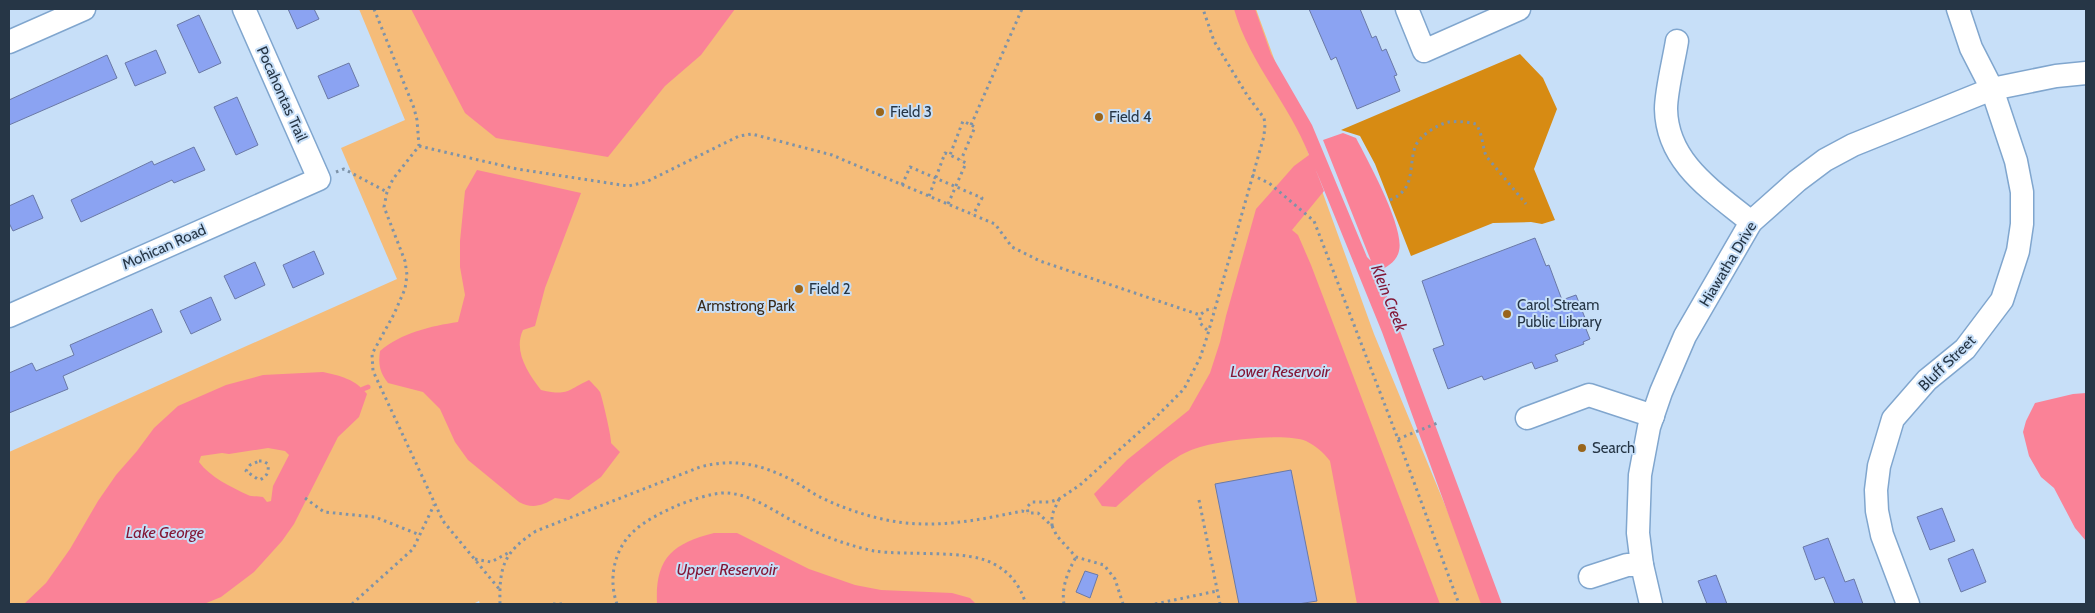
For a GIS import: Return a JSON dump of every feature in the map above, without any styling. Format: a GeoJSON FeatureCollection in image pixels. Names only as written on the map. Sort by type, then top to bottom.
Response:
{"type":"FeatureCollection","features":[{"type":"Feature","properties":{"kind":"street"},"geometry":{"type":"LineString","coordinates":[[9,42],[49,16],[84,9]]}},
{"type":"Feature","properties":{"kind":"street","name":"Pocahontas Trail"},"geometry":{"type":"LineString","coordinates":[[244,9],[319,178]]}},
{"type":"Feature","properties":{"kind":"street"},"geometry":{"type":"LineString","coordinates":[[1406,9],[1424,51],[1519,9]]}},
{"type":"Feature","properties":{"kind":"street","name":"Bluff Street"},"geometry":{"type":"LineString","coordinates":[[1908,604],[1882,535],[1877,511],[1878,474],[1884,447],[1893,419],[1927,380],[1965,349],[2002,300],[2018,251],[2022,224],[2022,192],[2016,161],[1992,89],[1970,48],[1958,9]]}},
{"type":"Feature","properties":{"kind":"street"},"geometry":{"type":"LineString","coordinates":[[1677,41],[1666,109],[1671,136],[1679,156],[1690,171],[1751,222]]}},
{"type":"Feature","properties":{"kind":"street","name":"Hiawatha Drive"},"geometry":{"type":"LineString","coordinates":[[1651,604],[1642,565],[1638,533],[1640,475],[1648,431],[1685,336],[1751,222],[1797,181],[1825,160],[1853,145],[1992,89],[2056,76],[2086,73]]}},
{"type":"Feature","properties":{"kind":"street","name":"Mohican Road"},"geometry":{"type":"LineString","coordinates":[[9,316],[319,178]]}},
{"type":"Feature","properties":{"kind":"street"},"geometry":{"type":"LineString","coordinates":[[1527,418],[1588,395],[1653,416]]}},
{"type":"Feature","properties":{"kind":"street"},"geometry":{"type":"LineString","coordinates":[[1590,577],[1628,565],[1642,565]]}},
{"type":"Feature","properties":{"kind":"path"},"geometry":{"type":"LineString","coordinates":[[374,9],[418,120],[419,146],[393,179],[386,192],[384,207],[405,261],[407,275],[405,289],[394,314],[372,354],[373,371],[434,505],[444,522],[500,590]]}},
{"type":"Feature","properties":{"kind":"path"},"geometry":{"type":"LineString","coordinates":[[971,125],[1022,9]]}},
{"type":"Feature","properties":{"kind":"path"},"geometry":{"type":"LineString","coordinates":[[1028,513],[1027,508],[1032,502],[1050,502],[1059,499],[1080,485],[1156,418],[1184,389],[1200,358],[1264,136],[1265,124],[1264,118],[1246,94],[1214,42],[1203,9]]}},
{"type":"Feature","properties":{"kind":"path"},"geometry":{"type":"LineString","coordinates":[[950,155],[963,121],[975,127],[961,160]]}},
{"type":"Feature","properties":{"kind":"path"},"geometry":{"type":"LineString","coordinates":[[1390,200],[1398,196],[1409,182],[1418,140],[1436,127],[1449,122],[1468,122],[1476,124],[1482,133],[1483,148],[1486,156],[1526,204]]}},
{"type":"Feature","properties":{"kind":"path"},"geometry":{"type":"LineString","coordinates":[[419,146],[517,169],[628,186],[646,182],[732,140],[752,134],[832,155],[995,224],[1012,247],[1040,261],[1200,315]]}},
{"type":"Feature","properties":{"kind":"path"},"geometry":{"type":"LineString","coordinates":[[929,196],[945,153],[950,155],[966,163],[948,204]]}},
{"type":"Feature","properties":{"kind":"path"},"geometry":{"type":"LineString","coordinates":[[902,185],[910,168],[936,178],[982,198],[973,215]]}},
{"type":"Feature","properties":{"kind":"path"},"geometry":{"type":"LineString","coordinates":[[319,178],[344,169],[386,192]]}},
{"type":"Feature","properties":{"kind":"path"},"geometry":{"type":"LineString","coordinates":[[1252,175],[1272,186],[1314,221],[1459,604]]}},
{"type":"Feature","properties":{"kind":"path"},"geometry":{"type":"LineString","coordinates":[[1200,315],[1206,310],[1213,309]]}},
{"type":"Feature","properties":{"kind":"path"},"geometry":{"type":"LineString","coordinates":[[1200,315],[1200,323],[1207,330]]}},
{"type":"Feature","properties":{"kind":"path"},"geometry":{"type":"LineString","coordinates":[[1398,439],[1440,422]]}},
{"type":"Feature","properties":{"kind":"path"},"geometry":{"type":"LineString","coordinates":[[263,461],[268,464],[268,475],[258,480],[248,474],[247,468],[263,461]]}},
{"type":"Feature","properties":{"kind":"path"},"geometry":{"type":"LineString","coordinates":[[500,604],[500,590],[506,558],[521,541],[536,531],[691,470],[720,462],[743,463],[764,468],[792,480],[817,496],[853,510],[913,524],[944,525],[976,521],[1022,511],[1038,513],[1052,526],[1057,536],[1076,557],[1104,565],[1115,579],[1123,604]]}},
{"type":"Feature","properties":{"kind":"path"},"geometry":{"type":"LineString","coordinates":[[617,604],[613,579],[616,556],[627,537],[642,524],[686,502],[725,492],[754,500],[802,526],[840,541],[874,551],[975,557],[994,563],[1013,577],[1023,593],[1026,604]]}},
{"type":"Feature","properties":{"kind":"path"},"geometry":{"type":"LineString","coordinates":[[305,498],[324,512],[375,517],[420,535]]}},
{"type":"Feature","properties":{"kind":"path"},"geometry":{"type":"LineString","coordinates":[[1052,526],[1052,515],[1059,499]]}},
{"type":"Feature","properties":{"kind":"path"},"geometry":{"type":"LineString","coordinates":[[1199,500],[1220,604]]}},
{"type":"Feature","properties":{"kind":"path"},"geometry":{"type":"LineString","coordinates":[[352,604],[414,549],[434,505]]}},
{"type":"Feature","properties":{"kind":"path"},"geometry":{"type":"LineString","coordinates":[[474,559],[491,562],[510,552]]}},
{"type":"Feature","properties":{"kind":"path"},"geometry":{"type":"LineString","coordinates":[[1064,604],[1063,597],[1066,581],[1076,557]]}},
{"type":"Feature","properties":{"kind":"path"},"geometry":{"type":"LineString","coordinates":[[1155,604],[1217,591]]}},
{"type":"Feature","properties":{"kind":"path"},"geometry":{"type":"LineString","coordinates":[[553,604],[565,604]]}},
{"type":"Feature","properties":{"kind":"green space","name":"Armstrong Park"},"geometry":{"type":"Polygon","coordinates":[[[359,9],[1256,9],[1374,334],[1450,517],[1482,604],[480,604],[479,601],[473,604],[9,604],[9,452],[397,279],[341,148],[405,120],[359,9]]]}},
{"type":"Feature","properties":{"kind":"shaded area"},"geometry":{"type":"Polygon","coordinates":[[[1520,54],[1543,78],[1557,109],[1534,169],[1555,220],[1542,224],[1531,222],[1493,223],[1411,256],[1375,164],[1360,136],[1341,130],[1520,54]]]}},
{"type":"Feature","properties":{"kind":"water"},"geometry":{"type":"Polygon","coordinates":[[[411,9],[735,9],[701,55],[665,86],[608,157],[496,138],[465,113],[411,9]]]}},
{"type":"Feature","properties":{"kind":"water","name":"Lower Reservoir"},"geometry":{"type":"Polygon","coordinates":[[[1234,9],[1255,9],[1271,54],[1312,125],[1367,257],[1371,261],[1323,140],[1343,133],[1356,138],[1384,194],[1396,227],[1399,251],[1398,255],[1388,266],[1378,272],[1502,604],[1481,604],[1382,332],[1315,168],[1324,191],[1292,230],[1298,235],[1311,265],[1440,604],[1357,604],[1330,461],[1306,441],[1282,437],[1230,441],[1199,447],[1171,461],[1116,507],[1102,506],[1094,494],[1127,460],[1189,410],[1210,373],[1256,209],[1294,166],[1309,155],[1291,118],[1249,47],[1234,9]]]}},
{"type":"Feature","properties":{"kind":"water"},"geometry":{"type":"Polygon","coordinates":[[[477,170],[581,193],[545,288],[535,326],[523,330],[520,338],[523,362],[541,390],[562,392],[571,390],[589,380],[600,392],[611,443],[620,452],[601,477],[569,500],[555,498],[541,505],[533,506],[519,502],[468,460],[455,442],[440,409],[423,392],[388,383],[380,368],[380,351],[397,339],[417,331],[458,322],[465,295],[460,267],[460,241],[465,191],[477,170]]]}},
{"type":"Feature","properties":{"kind":"water","name":"Lake George"},"geometry":{"type":"Polygon","coordinates":[[[323,372],[353,382],[367,394],[359,417],[338,437],[294,524],[282,541],[254,572],[221,597],[204,604],[24,604],[46,583],[70,549],[98,501],[116,475],[154,428],[178,406],[226,385],[263,375],[323,372]],[[268,448],[229,454],[222,453],[201,456],[199,462],[221,481],[248,495],[263,497],[267,502],[271,501],[273,486],[289,455],[285,451],[268,448]]]}},
{"type":"Feature","properties":{"kind":"water"},"geometry":{"type":"Polygon","coordinates":[[[2086,393],[2086,541],[2075,528],[2054,488],[2041,477],[2029,456],[2023,432],[2035,403],[2073,394],[2086,393]]]}},
{"type":"Feature","properties":{"kind":"water","name":"Upper Reservoir"},"geometry":{"type":"Polygon","coordinates":[[[714,533],[737,533],[809,569],[855,585],[881,590],[952,593],[970,598],[976,604],[657,604],[659,575],[669,556],[687,542],[714,533]]]}},
{"type":"Feature","properties":{"kind":"building"},"geometry":{"type":"Polygon","coordinates":[[[288,9],[314,9],[319,19],[297,29],[288,9]]]}},
{"type":"Feature","properties":{"kind":"building"},"geometry":{"type":"Polygon","coordinates":[[[1309,9],[1360,9],[1372,38],[1376,36],[1382,51],[1386,49],[1397,75],[1394,76],[1400,91],[1357,109],[1336,57],[1331,60],[1309,9]]]}},
{"type":"Feature","properties":{"kind":"building"},"geometry":{"type":"Polygon","coordinates":[[[199,15],[221,63],[199,73],[177,25],[199,15]]]}},
{"type":"Feature","properties":{"kind":"building"},"geometry":{"type":"Polygon","coordinates":[[[156,50],[166,73],[135,86],[125,63],[156,50]]]}},
{"type":"Feature","properties":{"kind":"building"},"geometry":{"type":"Polygon","coordinates":[[[107,55],[117,78],[9,125],[9,100],[107,55]]]}},
{"type":"Feature","properties":{"kind":"building"},"geometry":{"type":"Polygon","coordinates":[[[349,63],[359,86],[328,99],[318,76],[349,63]]]}},
{"type":"Feature","properties":{"kind":"building"},"geometry":{"type":"Polygon","coordinates":[[[237,97],[258,145],[236,155],[214,107],[237,97]]]}},
{"type":"Feature","properties":{"kind":"building"},"geometry":{"type":"Polygon","coordinates":[[[194,147],[205,170],[174,183],[172,180],[81,222],[71,200],[152,161],[154,165],[194,147]]]}},
{"type":"Feature","properties":{"kind":"building"},"geometry":{"type":"Polygon","coordinates":[[[33,195],[43,218],[13,231],[9,223],[9,206],[33,195]]]}},
{"type":"Feature","properties":{"kind":"building","name":"Carol Stream Public Library"},"geometry":{"type":"Polygon","coordinates":[[[1535,238],[1546,266],[1549,265],[1562,300],[1576,295],[1585,318],[1582,319],[1590,339],[1583,342],[1584,344],[1555,355],[1558,361],[1535,369],[1532,362],[1484,380],[1482,376],[1448,389],[1433,349],[1444,345],[1422,281],[1535,238]]]}},
{"type":"Feature","properties":{"kind":"building"},"geometry":{"type":"Polygon","coordinates":[[[314,251],[324,274],[293,288],[283,265],[314,251]]]}},
{"type":"Feature","properties":{"kind":"building"},"geometry":{"type":"Polygon","coordinates":[[[255,262],[265,285],[235,299],[224,276],[255,262]]]}},
{"type":"Feature","properties":{"kind":"building"},"geometry":{"type":"Polygon","coordinates":[[[211,297],[221,320],[191,334],[180,311],[211,297]]]}},
{"type":"Feature","properties":{"kind":"building"},"geometry":{"type":"Polygon","coordinates":[[[152,309],[162,332],[63,376],[68,389],[9,413],[9,373],[32,363],[36,371],[74,355],[70,345],[152,309]]]}},
{"type":"Feature","properties":{"kind":"building"},"geometry":{"type":"Polygon","coordinates":[[[1291,470],[1317,601],[1298,604],[1239,604],[1215,484],[1291,470]]]}},
{"type":"Feature","properties":{"kind":"building"},"geometry":{"type":"Polygon","coordinates":[[[1942,508],[1955,541],[1930,550],[1917,517],[1942,508]]]}},
{"type":"Feature","properties":{"kind":"building"},"geometry":{"type":"Polygon","coordinates":[[[1828,538],[1845,582],[1854,579],[1863,604],[1835,604],[1824,577],[1815,580],[1803,547],[1828,538]]]}},
{"type":"Feature","properties":{"kind":"building"},"geometry":{"type":"Polygon","coordinates":[[[1973,549],[1986,582],[1961,592],[1948,559],[1973,549]]]}},
{"type":"Feature","properties":{"kind":"building"},"geometry":{"type":"Polygon","coordinates":[[[1085,571],[1098,575],[1090,598],[1076,592],[1085,571]]]}},
{"type":"Feature","properties":{"kind":"building"},"geometry":{"type":"Polygon","coordinates":[[[1716,575],[1727,604],[1707,604],[1698,581],[1716,575]]]}},
{"type":"Feature","properties":{"kind":"waterway"},"geometry":{"type":"LineString","coordinates":[[363,389],[368,387]]}},
{"type":"Feature","properties":{"kind":"place","name":"Field 3"},"geometry":{"type":"Point","coordinates":[880,112]}},
{"type":"Feature","properties":{"kind":"place","name":"Field 4"},"geometry":{"type":"Point","coordinates":[1099,117]}},
{"type":"Feature","properties":{"kind":"place","name":"Field 2"},"geometry":{"type":"Point","coordinates":[799,289]}},
{"type":"Feature","properties":{"kind":"place","name":"Carol Stream Public Library"},"geometry":{"type":"Point","coordinates":[1507,314]}},
{"type":"Feature","properties":{"kind":"place","name":"Search"},"geometry":{"type":"Point","coordinates":[1582,448]}},
{"type":"Feature","properties":{"kind":"water label","name":"Klein Creek"},"geometry":{"type":"Point","coordinates":[1389,298]}}]}
